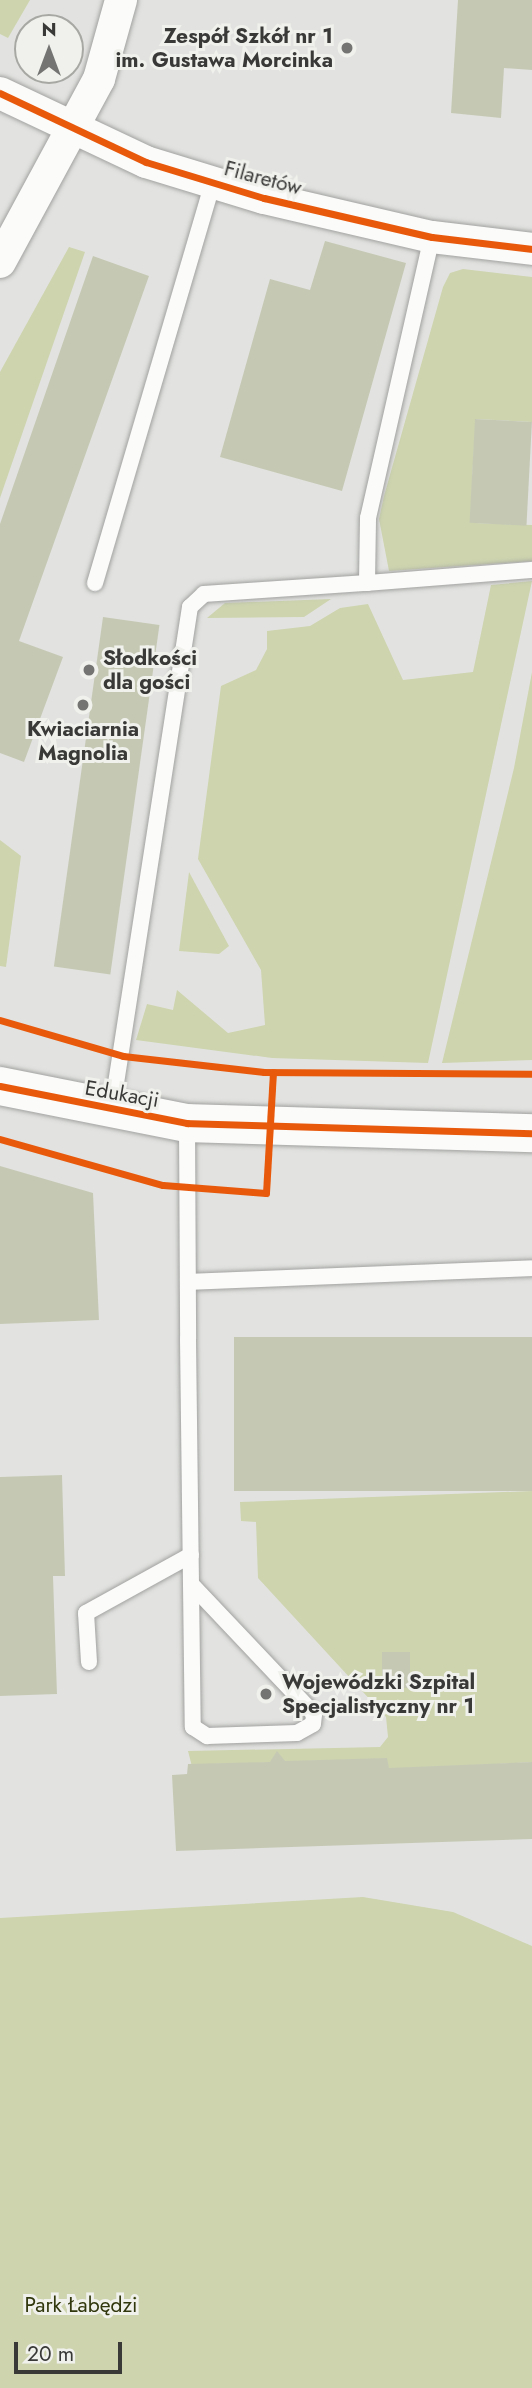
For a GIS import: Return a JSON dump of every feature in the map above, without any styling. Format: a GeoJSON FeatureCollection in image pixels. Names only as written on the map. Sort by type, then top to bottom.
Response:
{"type":"FeatureCollection","features":[{"type":"Feature","properties":{"kind":"street"},"geometry":{"type":"LineString","coordinates":[[0,262],[99,79],[121,0]]}},
{"type":"Feature","properties":{"kind":"street","name":"Filaretów"},"geometry":{"type":"LineString","coordinates":[[0,93],[72,130],[213,183],[432,237],[532,249]]}},
{"type":"Feature","properties":{"kind":"street","name":"Edukacji"},"geometry":{"type":"LineString","coordinates":[[0,1086],[112,1112],[187,1123],[532,1133]]}},
{"type":"Feature","properties":{"kind":"lane"},"geometry":{"type":"LineString","coordinates":[[95,583],[213,183]]}},
{"type":"Feature","properties":{"kind":"lane"},"geometry":{"type":"LineString","coordinates":[[367,583],[368,518],[432,237]]}},
{"type":"Feature","properties":{"kind":"lane"},"geometry":{"type":"LineString","coordinates":[[112,1112],[190,607],[204,594],[532,570]]}},
{"type":"Feature","properties":{"kind":"lane"},"geometry":{"type":"LineString","coordinates":[[187,1123],[188,1282],[191,1584],[193,1727],[207,1736],[297,1733],[313,1724],[314,1714],[191,1584]]}},
{"type":"Feature","properties":{"kind":"lane"},"geometry":{"type":"LineString","coordinates":[[188,1282],[532,1268]]}},
{"type":"Feature","properties":{"kind":"lane"},"geometry":{"type":"LineString","coordinates":[[89,1662],[86,1613],[191,1555]]}},
{"type":"Feature","properties":{"kind":"green space"},"geometry":{"type":"Polygon","coordinates":[[[0,0],[30,0],[22,14],[14,14],[14,28],[8,38],[0,34],[0,0]]]}},
{"type":"Feature","properties":{"kind":"green space"},"geometry":{"type":"Polygon","coordinates":[[[69,247],[85,252],[0,498],[0,372],[69,247]]]}},
{"type":"Feature","properties":{"kind":"green space"},"geometry":{"type":"Polygon","coordinates":[[[463,269],[532,277],[532,422],[476,419],[472,479],[475,523],[532,525],[532,561],[389,571],[379,519],[384,496],[443,287],[450,273],[463,269]]]}},
{"type":"Feature","properties":{"kind":"green space"},"geometry":{"type":"Polygon","coordinates":[[[532,581],[428,1063],[272,1058],[136,1040],[147,1004],[173,1010],[177,990],[228,1033],[265,1025],[261,970],[198,859],[221,686],[256,670],[267,649],[267,631],[310,626],[340,608],[368,604],[403,680],[473,672],[491,585],[532,581]]]}},
{"type":"Feature","properties":{"kind":"green space"},"geometry":{"type":"Polygon","coordinates":[[[331,599],[304,617],[207,618],[225,603],[331,599]]]}},
{"type":"Feature","properties":{"kind":"green space"},"geometry":{"type":"Polygon","coordinates":[[[532,672],[532,1060],[442,1063],[514,768],[532,672]]]}},
{"type":"Feature","properties":{"kind":"green space"},"geometry":{"type":"Polygon","coordinates":[[[0,840],[21,856],[6,967],[0,966],[0,840]]]}},
{"type":"Feature","properties":{"kind":"green space"},"geometry":{"type":"Polygon","coordinates":[[[189,872],[229,946],[219,954],[179,951],[189,872]]]}},
{"type":"Feature","properties":{"kind":"green space"},"geometry":{"type":"Polygon","coordinates":[[[532,1491],[532,1762],[196,1782],[188,1751],[380,1747],[388,1737],[386,1717],[258,1578],[256,1522],[241,1521],[240,1502],[532,1491]]]}},
{"type":"Feature","properties":{"kind":"green space","name":"Park Łabędzi"},"geometry":{"type":"Polygon","coordinates":[[[363,1897],[453,1912],[532,1946],[532,2388],[0,2388],[0,1918],[363,1897]]]}},
{"type":"Feature","properties":{"kind":"building"},"geometry":{"type":"Polygon","coordinates":[[[458,0],[532,0],[532,70],[504,68],[501,118],[451,113],[458,0]]]}},
{"type":"Feature","properties":{"kind":"building"},"geometry":{"type":"Polygon","coordinates":[[[325,241],[406,263],[342,491],[220,457],[270,279],[310,290],[325,241]]]}},
{"type":"Feature","properties":{"kind":"building"},"geometry":{"type":"Polygon","coordinates":[[[93,256],[149,276],[19,641],[63,657],[24,762],[0,753],[0,524],[93,256]]]}},
{"type":"Feature","properties":{"kind":"building"},"geometry":{"type":"Polygon","coordinates":[[[475,419],[532,422],[526,526],[470,523],[475,419]]]}},
{"type":"Feature","properties":{"kind":"building"},"geometry":{"type":"Polygon","coordinates":[[[103,617],[159,625],[110,974],[54,967],[103,617]]]}},
{"type":"Feature","properties":{"kind":"building"},"geometry":{"type":"Polygon","coordinates":[[[0,1166],[93,1193],[99,1320],[0,1324],[0,1166]]]}},
{"type":"Feature","properties":{"kind":"building"},"geometry":{"type":"Polygon","coordinates":[[[234,1337],[532,1337],[532,1491],[234,1491],[234,1337]]]}},
{"type":"Feature","properties":{"kind":"building"},"geometry":{"type":"Polygon","coordinates":[[[62,1475],[65,1576],[53,1576],[57,1694],[0,1696],[0,1477],[62,1475]]]}},
{"type":"Feature","properties":{"kind":"building"},"geometry":{"type":"Polygon","coordinates":[[[382,1652],[410,1652],[410,1688],[382,1688],[382,1652]]]}},
{"type":"Feature","properties":{"kind":"building"},"geometry":{"type":"Polygon","coordinates":[[[277,1751],[285,1761],[387,1758],[389,1768],[532,1762],[532,1839],[176,1851],[172,1775],[187,1774],[188,1764],[270,1762],[277,1751]]]}},
{"type":"Feature","properties":{"kind":"cycle path"},"geometry":{"type":"LineString","coordinates":[[0,93],[146,162],[264,198],[432,237],[532,249]]}},
{"type":"Feature","properties":{"kind":"cycle path"},"geometry":{"type":"LineString","coordinates":[[0,1020],[123,1056],[264,1072],[532,1074]]}},
{"type":"Feature","properties":{"kind":"cycle path"},"geometry":{"type":"LineString","coordinates":[[0,1139],[163,1185],[266,1193],[273,1072]]}},
{"type":"Feature","properties":{"kind":"cycle path"},"geometry":{"type":"LineString","coordinates":[[0,1086],[187,1123],[532,1133]]}},
{"type":"Feature","properties":{"kind":"place","name":"Zespół Szkół nr 1 im. Gustawa Morcinka"},"geometry":{"type":"Point","coordinates":[347,48]}},
{"type":"Feature","properties":{"kind":"place","name":"Słodkości dla gości"},"geometry":{"type":"Point","coordinates":[89,670]}},
{"type":"Feature","properties":{"kind":"place","name":"Kwiaciarnia Magnolia"},"geometry":{"type":"Point","coordinates":[83,705]}},
{"type":"Feature","properties":{"kind":"place","name":"Wojewódzki Szpital Specjalistyczny nr 1"},"geometry":{"type":"Point","coordinates":[266,1694]}}]}
